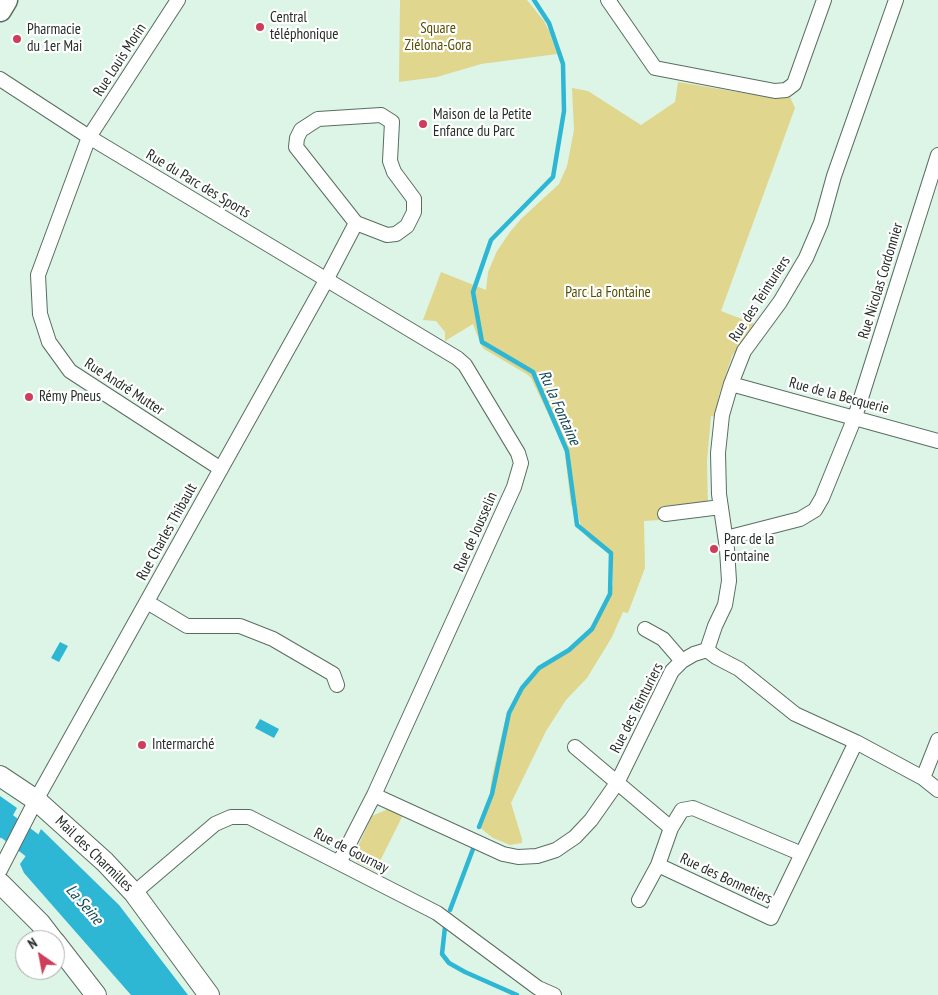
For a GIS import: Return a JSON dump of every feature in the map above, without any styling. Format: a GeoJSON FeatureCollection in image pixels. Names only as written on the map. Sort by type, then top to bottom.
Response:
{"type":"FeatureCollection","features":[{"type":"Feature","properties":{"kind":"main road"},"geometry":{"type":"LineString","coordinates":[[0,10],[6,0]]}},
{"type":"Feature","properties":{"kind":"main road","name":"Mail des Charmilles"},"geometry":{"type":"LineString","coordinates":[[0,776],[33,807],[105,862],[134,893],[209,995]]}},
{"type":"Feature","properties":{"kind":"main road"},"geometry":{"type":"LineString","coordinates":[[0,874],[45,930]]}},
{"type":"Feature","properties":{"kind":"main road"},"geometry":{"type":"LineString","coordinates":[[65,955],[96,995]]}},
{"type":"Feature","properties":{"kind":"street","name":"Rue Louis Morin"},"geometry":{"type":"LineString","coordinates":[[89,137],[178,0]]}},
{"type":"Feature","properties":{"kind":"street"},"geometry":{"type":"LineString","coordinates":[[608,0],[656,68],[775,91],[786,90],[794,84],[824,0]]}},
{"type":"Feature","properties":{"kind":"street","name":"Rue des Teinturiers"},"geometry":{"type":"LineString","coordinates":[[374,795],[503,854],[518,857],[537,856],[556,850],[575,837],[591,820],[617,783],[672,671],[682,661],[694,654],[707,650],[725,605],[728,581],[718,453],[722,415],[731,384],[744,351],[780,302],[806,258],[822,223],[834,176],[896,0]]}},
{"type":"Feature","properties":{"kind":"street","name":"Rue du Parc des Sports"},"geometry":{"type":"LineString","coordinates":[[0,79],[89,137],[326,280]]}},
{"type":"Feature","properties":{"kind":"street"},"geometry":{"type":"LineString","coordinates":[[381,115],[392,122],[390,161],[394,172],[414,199],[414,212],[407,226],[396,234],[387,235],[356,223],[296,147],[297,138],[301,130],[318,119],[381,115]]}},
{"type":"Feature","properties":{"kind":"street","name":"Rue André Mutter"},"geometry":{"type":"LineString","coordinates":[[89,137],[38,275],[40,314],[49,342],[70,371],[221,469]]}},
{"type":"Feature","properties":{"kind":"street","name":"Rue Nicolas Cordonnier"},"geometry":{"type":"LineString","coordinates":[[726,538],[800,519],[815,510],[822,498],[855,417],[938,155]]}},
{"type":"Feature","properties":{"kind":"street"},"geometry":{"type":"LineString","coordinates":[[326,280],[356,223]]}},
{"type":"Feature","properties":{"kind":"street","name":"Rue Charles Thibault"},"geometry":{"type":"LineString","coordinates":[[0,874],[33,807],[326,280]]}},
{"type":"Feature","properties":{"kind":"street","name":"Rue de Jousselin"},"geometry":{"type":"LineString","coordinates":[[326,280],[449,352],[465,365],[511,440],[521,463],[514,487],[374,795],[339,862]]}},
{"type":"Feature","properties":{"kind":"street","name":"Rue de la Becquerie"},"geometry":{"type":"LineString","coordinates":[[731,384],[938,441]]}},
{"type":"Feature","properties":{"kind":"street"},"geometry":{"type":"LineString","coordinates":[[665,514],[721,507]]}},
{"type":"Feature","properties":{"kind":"street"},"geometry":{"type":"LineString","coordinates":[[147,602],[187,626],[240,626],[273,639],[333,674],[337,685]]}},
{"type":"Feature","properties":{"kind":"street"},"geometry":{"type":"LineString","coordinates":[[645,629],[663,639],[682,661]]}},
{"type":"Feature","properties":{"kind":"street"},"geometry":{"type":"LineString","coordinates":[[707,650],[739,669],[795,714],[856,742],[923,778],[938,790]]}},
{"type":"Feature","properties":{"kind":"street"},"geometry":{"type":"LineString","coordinates":[[923,778],[938,740]]}},
{"type":"Feature","properties":{"kind":"street","name":"Rue des Bonnetiers"},"geometry":{"type":"LineString","coordinates":[[658,865],[771,918],[856,742]]}},
{"type":"Feature","properties":{"kind":"street"},"geometry":{"type":"LineString","coordinates":[[575,747],[672,828]]}},
{"type":"Feature","properties":{"kind":"street","name":"Rue des Bonnetiers"},"geometry":{"type":"LineString","coordinates":[[639,900],[658,865],[672,828],[682,810],[693,808],[802,854]]}},
{"type":"Feature","properties":{"kind":"street","name":"Rue de Gournay"},"geometry":{"type":"LineString","coordinates":[[134,893],[215,824],[231,817],[249,817],[437,913],[538,988],[554,995]]}},
{"type":"Feature","properties":{"kind":"green space","name":"Square Ziélona-Gora"},"geometry":{"type":"Polygon","coordinates":[[[400,0],[527,0],[544,21],[557,54],[481,64],[437,77],[399,82],[400,0]]]}},
{"type":"Feature","properties":{"kind":"green space","name":"Parc La Fontaine"},"geometry":{"type":"Polygon","coordinates":[[[678,82],[773,98],[790,97],[795,108],[721,311],[755,324],[732,356],[719,395],[716,417],[711,416],[707,461],[708,506],[694,504],[662,506],[661,520],[644,521],[645,568],[628,613],[623,612],[612,637],[587,678],[566,700],[546,731],[511,803],[522,843],[510,845],[493,838],[479,827],[489,801],[492,777],[507,712],[525,683],[536,670],[571,648],[592,625],[613,585],[613,560],[608,552],[590,540],[582,531],[577,511],[571,505],[564,447],[531,378],[484,349],[473,324],[445,341],[445,332],[436,321],[423,320],[441,272],[486,290],[488,272],[497,251],[510,232],[521,219],[559,184],[567,166],[574,130],[572,88],[588,91],[641,125],[675,102],[678,82]]]}},
{"type":"Feature","properties":{"kind":"green space"},"geometry":{"type":"Polygon","coordinates":[[[388,809],[403,815],[375,871],[355,861],[353,857],[372,816],[388,809]]]}},
{"type":"Feature","properties":{"kind":"water"},"geometry":{"type":"Polygon","coordinates":[[[60,642],[68,646],[59,662],[51,658],[60,642]]]}},
{"type":"Feature","properties":{"kind":"water"},"geometry":{"type":"Polygon","coordinates":[[[260,719],[279,729],[274,738],[255,728],[260,719]]]}},
{"type":"Feature","properties":{"kind":"water"},"geometry":{"type":"Polygon","coordinates":[[[0,796],[17,808],[0,839],[0,796]]]}},
{"type":"Feature","properties":{"kind":"water"},"geometry":{"type":"Polygon","coordinates":[[[41,829],[119,905],[188,995],[131,995],[24,873],[20,864],[33,846],[41,829]]]}},
{"type":"Feature","properties":{"kind":"waterway","name":"Ru la Fontaine"},"geometry":{"type":"LineString","coordinates":[[479,827],[492,794],[509,713],[522,688],[539,668],[569,650],[592,629],[610,594],[611,553],[577,525],[567,451],[533,372],[482,342],[473,292],[491,240],[553,177],[564,111],[563,64],[549,23],[534,0]]}},
{"type":"Feature","properties":{"kind":"waterway","name":"La Seine"},"geometry":{"type":"LineString","coordinates":[[0,821],[33,846],[54,870]]}},
{"type":"Feature","properties":{"kind":"waterway","name":"Ru la Fontaine"},"geometry":{"type":"LineString","coordinates":[[450,910],[473,849]]}},
{"type":"Feature","properties":{"kind":"waterway","name":"Ru la Fontaine"},"geometry":{"type":"LineString","coordinates":[[445,927],[442,954],[449,963],[517,995]]}},
{"type":"Feature","properties":{"kind":"place","name":"Central téléphonique"},"geometry":{"type":"Point","coordinates":[260,27]}},
{"type":"Feature","properties":{"kind":"place","name":"Pharmacie du 1er Mai"},"geometry":{"type":"Point","coordinates":[17,39]}},
{"type":"Feature","properties":{"kind":"place","name":"Maison de la Petite Enfance du Parc"},"geometry":{"type":"Point","coordinates":[423,124]}},
{"type":"Feature","properties":{"kind":"place","name":"Rémy Pneus"},"geometry":{"type":"Point","coordinates":[29,397]}},
{"type":"Feature","properties":{"kind":"place","name":"Parc de la Fontaine"},"geometry":{"type":"Point","coordinates":[714,549]}},
{"type":"Feature","properties":{"kind":"place","name":"Intermarché"},"geometry":{"type":"Point","coordinates":[142,745]}}]}
